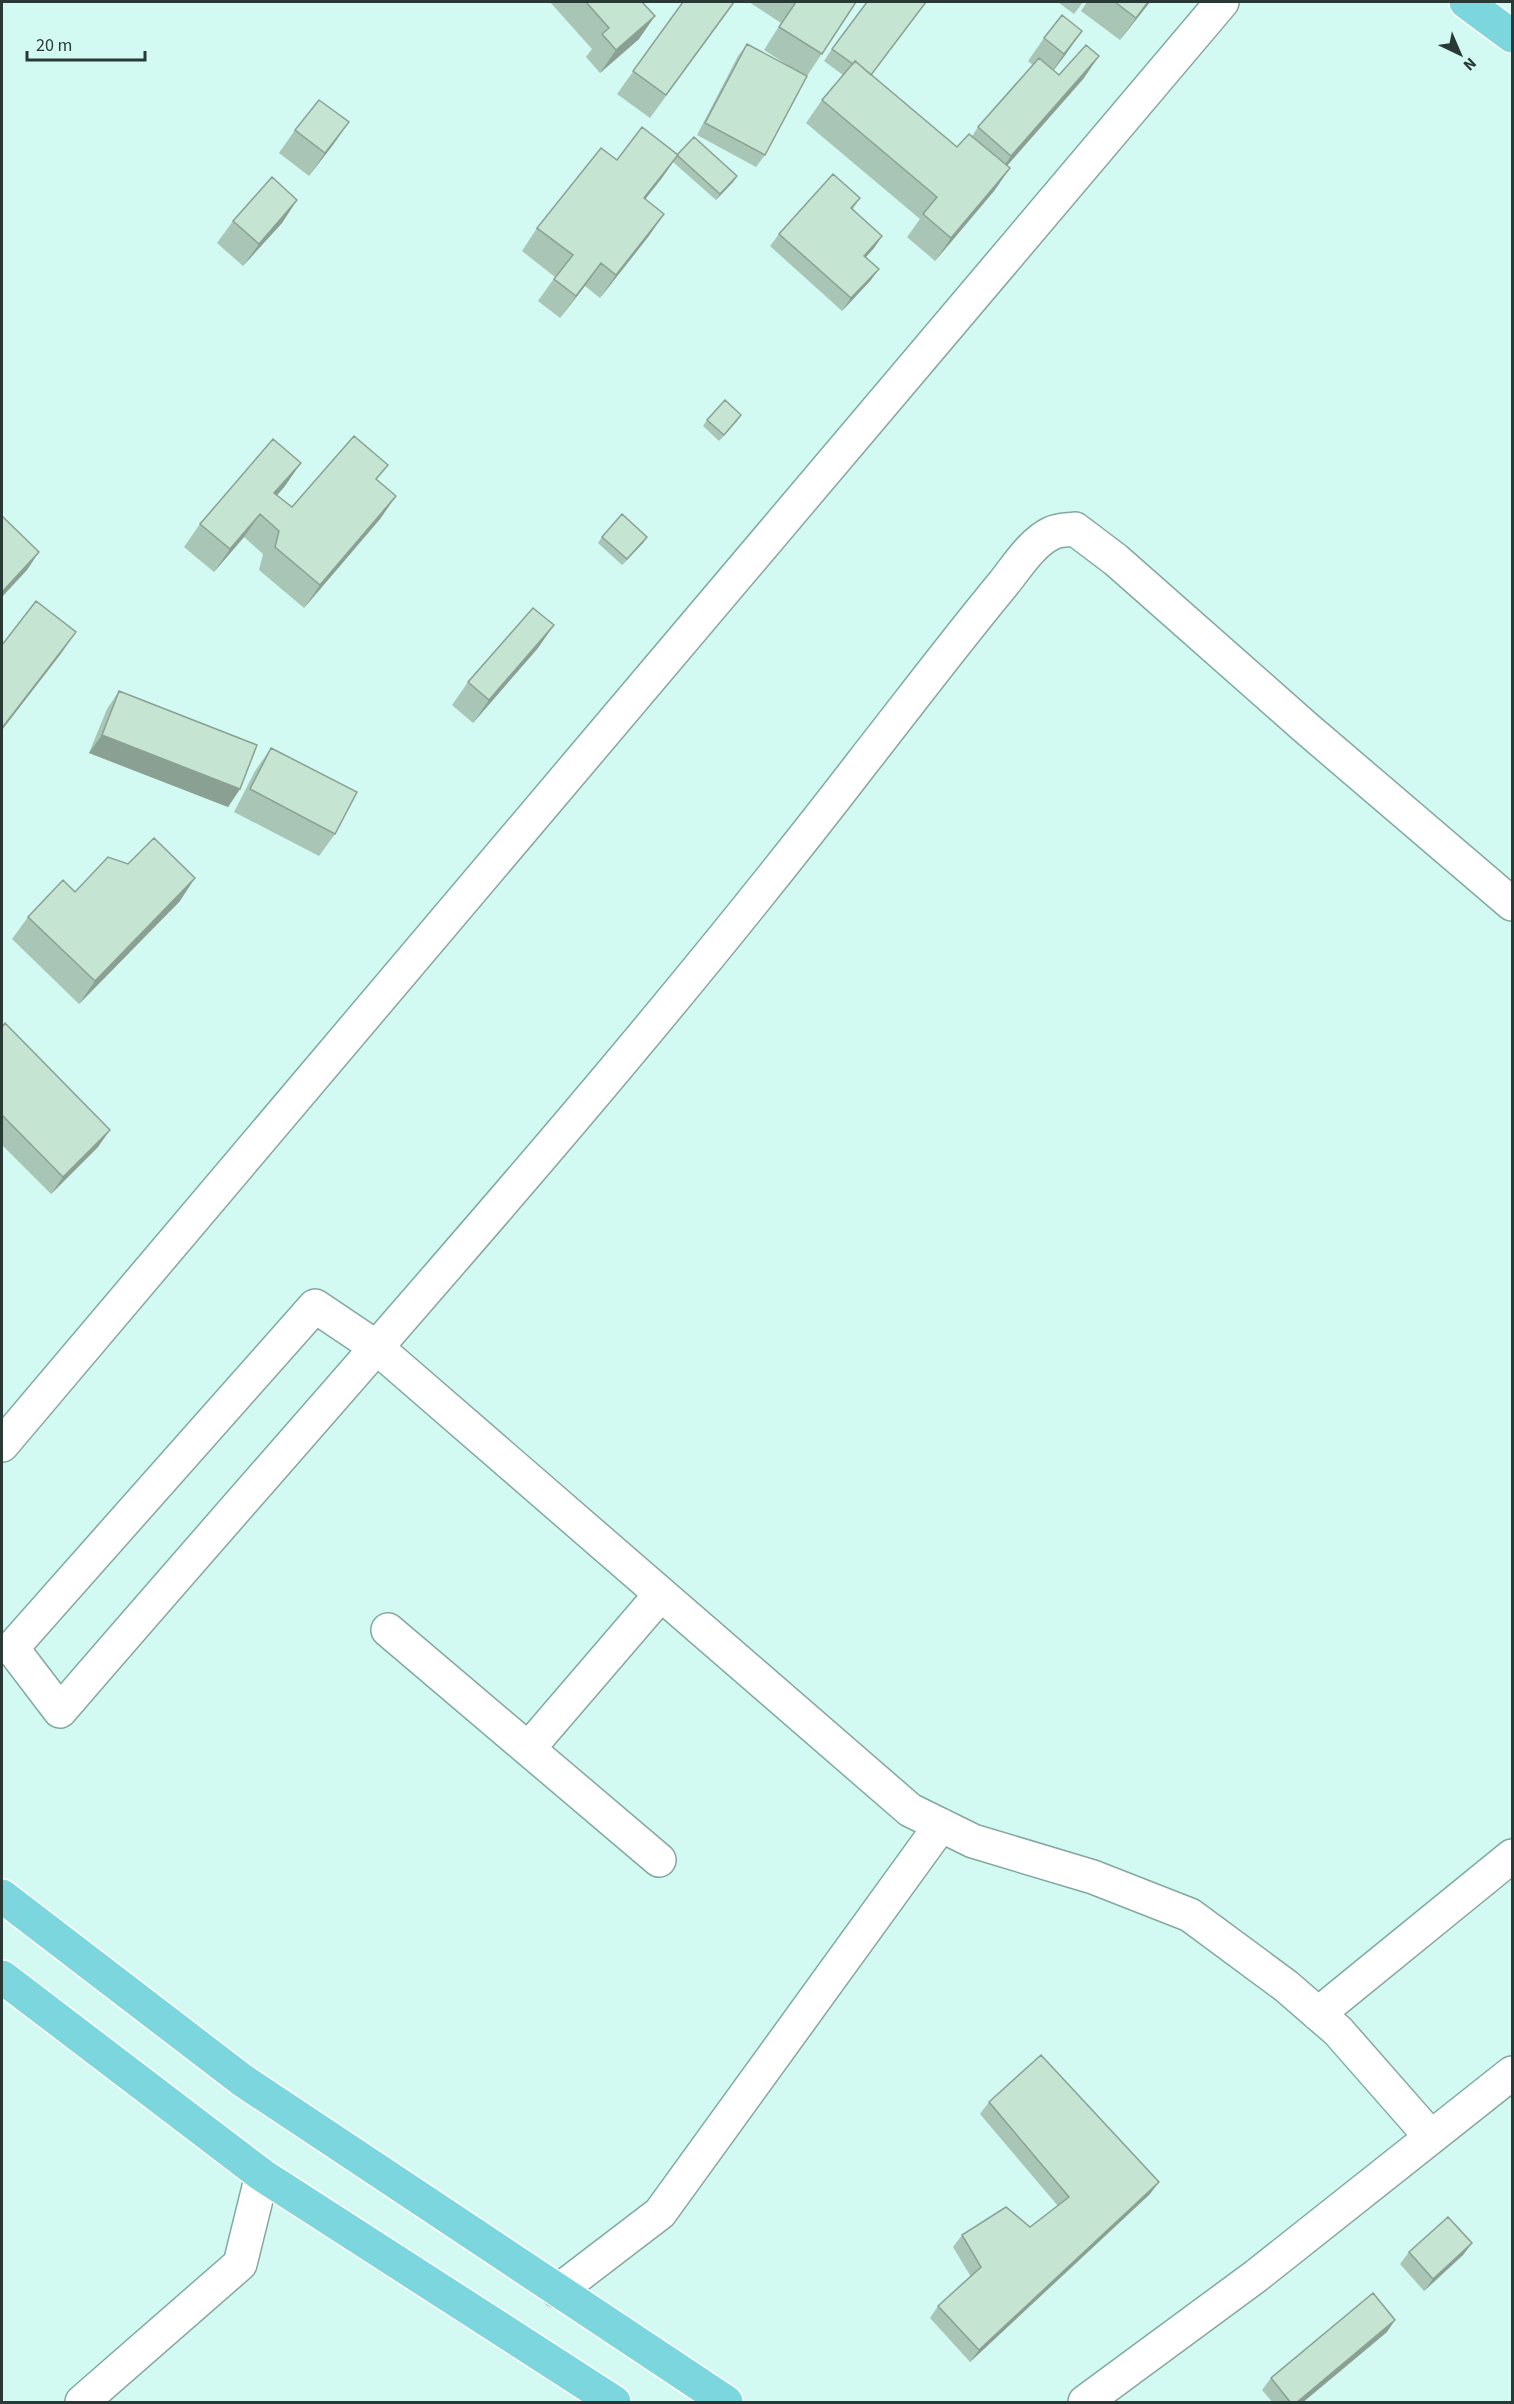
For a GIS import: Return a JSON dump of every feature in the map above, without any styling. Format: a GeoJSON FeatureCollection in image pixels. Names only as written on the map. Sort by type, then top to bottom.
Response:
{"type":"FeatureCollection","features":[{"type":"Feature","properties":{"kind":"main road"},"geometry":{"type":"LineString","coordinates":[[1466,2],[1512,36]]}},
{"type":"Feature","properties":{"kind":"main road"},"geometry":{"type":"LineString","coordinates":[[2,1896],[242,2080],[726,2403]]}},
{"type":"Feature","properties":{"kind":"main road"},"geometry":{"type":"LineString","coordinates":[[2,1977],[262,2175],[614,2403]]}},
{"type":"Feature","properties":{"kind":"street"},"geometry":{"type":"LineString","coordinates":[[2,1445],[1222,2]]}},
{"type":"Feature","properties":{"kind":"street"},"geometry":{"type":"LineString","coordinates":[[1431,2137],[1338,2031],[1286,1986],[1190,1915],[1093,1877],[973,1841],[910,1810],[376,1347],[315,1306],[12,1648],[60,1711],[262,1476],[376,1347],[604,1082],[826,810],[964,630],[1030,551],[1051,533],[1075,529],[1116,560],[1305,727],[1512,904]]}},
{"type":"Feature","properties":{"kind":"street"},"geometry":{"type":"LineString","coordinates":[[528,1749],[661,1594]]}},
{"type":"Feature","properties":{"kind":"street"},"geometry":{"type":"LineString","coordinates":[[388,1630],[659,1860]]}},
{"type":"Feature","properties":{"kind":"street"},"geometry":{"type":"LineString","coordinates":[[558,2291],[660,2213],[941,1825]]}},
{"type":"Feature","properties":{"kind":"street"},"geometry":{"type":"LineString","coordinates":[[1318,2014],[1512,1856]]}},
{"type":"Feature","properties":{"kind":"street"},"geometry":{"type":"LineString","coordinates":[[1085,2403],[1256,2276],[1512,2073]]}},
{"type":"Feature","properties":{"kind":"street"},"geometry":{"type":"LineString","coordinates":[[82,2403],[240,2264],[262,2175]]}},
{"type":"Feature","properties":{"kind":"building"},"geometry":{"type":"Polygon","coordinates":[[[586,2],[642,2],[655,16],[616,50],[602,34],[609,28],[586,2]]]}},
{"type":"Feature","properties":{"kind":"building"},"geometry":{"type":"Polygon","coordinates":[[[683,2],[734,2],[666,95],[633,71],[683,2]]]}},
{"type":"Feature","properties":{"kind":"building"},"geometry":{"type":"Polygon","coordinates":[[[796,2],[856,2],[822,54],[779,27],[796,2]]]}},
{"type":"Feature","properties":{"kind":"building"},"geometry":{"type":"Polygon","coordinates":[[[867,2],[926,2],[871,75],[855,61],[853,64],[832,49],[867,2]]]}},
{"type":"Feature","properties":{"kind":"building"},"geometry":{"type":"Polygon","coordinates":[[[1115,2],[1148,2],[1136,18],[1115,2]]]}},
{"type":"Feature","properties":{"kind":"building"},"geometry":{"type":"Polygon","coordinates":[[[1062,15],[1082,31],[1064,54],[1044,38],[1062,15]]]}},
{"type":"Feature","properties":{"kind":"building"},"geometry":{"type":"Polygon","coordinates":[[[747,44],[807,76],[765,155],[705,123],[747,44]]]}},
{"type":"Feature","properties":{"kind":"building"},"geometry":{"type":"Polygon","coordinates":[[[1086,45],[1099,56],[1011,156],[978,127],[1039,58],[1059,75],[1086,45]]]}},
{"type":"Feature","properties":{"kind":"building"},"geometry":{"type":"Polygon","coordinates":[[[855,61],[957,147],[969,134],[1010,168],[951,238],[923,214],[937,197],[822,100],[855,61]]]}},
{"type":"Feature","properties":{"kind":"building"},"geometry":{"type":"Polygon","coordinates":[[[319,100],[349,122],[325,153],[295,130],[319,100]]]}},
{"type":"Feature","properties":{"kind":"building"},"geometry":{"type":"Polygon","coordinates":[[[642,127],[678,155],[644,198],[664,214],[616,275],[601,263],[576,296],[554,279],[573,255],[537,228],[601,148],[617,160],[642,127]]]}},
{"type":"Feature","properties":{"kind":"building"},"geometry":{"type":"Polygon","coordinates":[[[694,137],[737,176],[720,194],[677,155],[694,137]]]}},
{"type":"Feature","properties":{"kind":"building"},"geometry":{"type":"Polygon","coordinates":[[[833,174],[860,198],[851,208],[882,236],[864,256],[879,269],[851,298],[779,234],[833,174]]]}},
{"type":"Feature","properties":{"kind":"building"},"geometry":{"type":"Polygon","coordinates":[[[272,177],[297,200],[259,244],[233,221],[272,177]]]}},
{"type":"Feature","properties":{"kind":"building"},"geometry":{"type":"Polygon","coordinates":[[[725,400],[741,415],[724,435],[707,420],[725,400]]]}},
{"type":"Feature","properties":{"kind":"building"},"geometry":{"type":"Polygon","coordinates":[[[354,436],[388,465],[376,479],[396,496],[320,585],[275,547],[279,531],[260,514],[230,549],[200,524],[273,439],[301,463],[274,493],[292,507],[354,436]]]}},
{"type":"Feature","properties":{"kind":"building"},"geometry":{"type":"Polygon","coordinates":[[[622,514],[647,537],[627,559],[602,537],[622,514]]]}},
{"type":"Feature","properties":{"kind":"building"},"geometry":{"type":"Polygon","coordinates":[[[2,516],[39,552],[2,592],[2,516]]]}},
{"type":"Feature","properties":{"kind":"building"},"geometry":{"type":"Polygon","coordinates":[[[36,601],[76,632],[2,728],[2,645],[36,601]]]}},
{"type":"Feature","properties":{"kind":"building"},"geometry":{"type":"Polygon","coordinates":[[[533,608],[554,625],[489,700],[468,682],[533,608]]]}},
{"type":"Feature","properties":{"kind":"building"},"geometry":{"type":"Polygon","coordinates":[[[119,691],[257,745],[240,789],[102,735],[119,691]]]}},
{"type":"Feature","properties":{"kind":"building"},"geometry":{"type":"Polygon","coordinates":[[[271,748],[357,792],[335,834],[250,789],[271,748]]]}},
{"type":"Feature","properties":{"kind":"building"},"geometry":{"type":"Polygon","coordinates":[[[154,838],[195,878],[95,981],[28,917],[63,880],[75,892],[108,857],[128,864],[154,838]]]}},
{"type":"Feature","properties":{"kind":"building"},"geometry":{"type":"Polygon","coordinates":[[[5,1023],[110,1130],[63,1177],[2,1115],[2,1027],[5,1023]]]}},
{"type":"Feature","properties":{"kind":"building"},"geometry":{"type":"Polygon","coordinates":[[[1041,2055],[1159,2182],[979,2350],[938,2306],[981,2267],[962,2235],[1006,2207],[1030,2227],[1069,2197],[989,2102],[1041,2055]]]}},
{"type":"Feature","properties":{"kind":"building"},"geometry":{"type":"Polygon","coordinates":[[[1448,2217],[1472,2243],[1433,2279],[1409,2252],[1448,2217]]]}},
{"type":"Feature","properties":{"kind":"building"},"geometry":{"type":"Polygon","coordinates":[[[1373,2293],[1395,2320],[1296,2403],[1291,2403],[1271,2378],[1373,2293]]]}}]}
